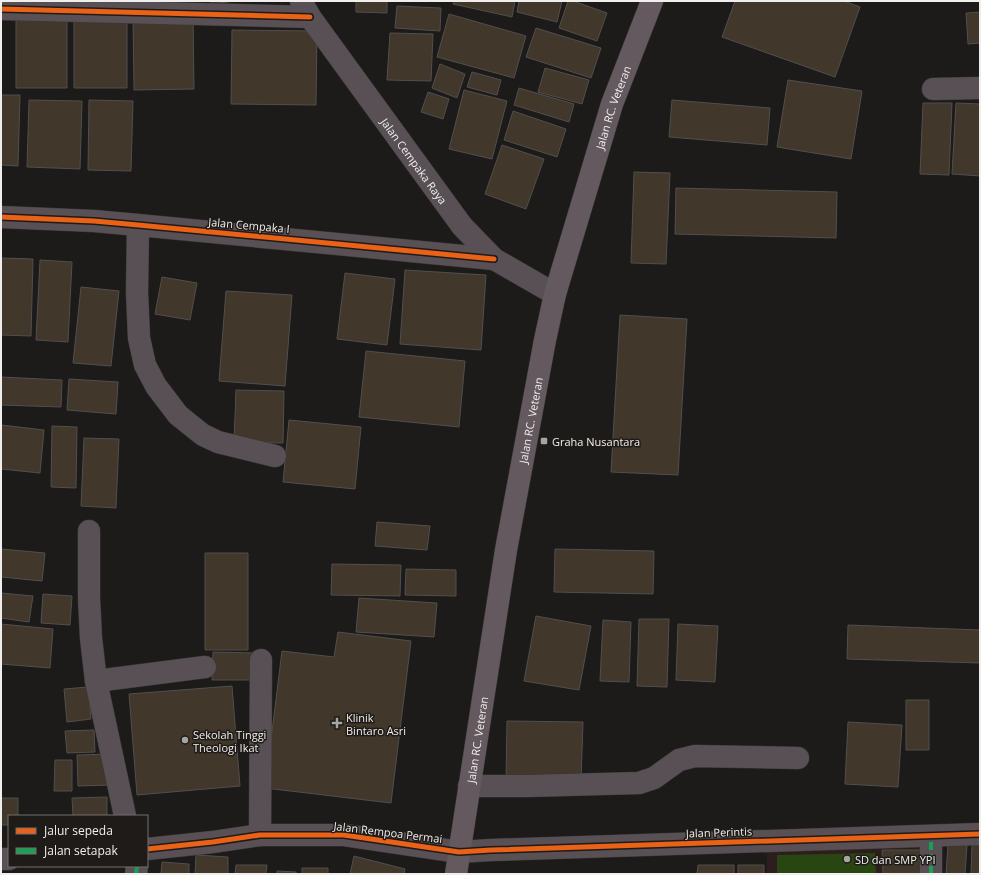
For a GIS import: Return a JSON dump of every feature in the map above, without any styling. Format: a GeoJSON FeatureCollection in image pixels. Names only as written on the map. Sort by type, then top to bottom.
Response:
{"type":"FeatureCollection","features":[{"type":"Feature","properties":{"kind":"main road","name":"Jalan RC. Veteran"},"geometry":{"type":"LineString","coordinates":[[456,874],[506,550],[555,294],[612,104],[652,1]]}},
{"type":"Feature","properties":{"kind":"street"},"geometry":{"type":"LineString","coordinates":[[1,9],[305,9]]}},
{"type":"Feature","properties":{"kind":"street","name":"Jalan Cempaka Raya"},"geometry":{"type":"LineString","coordinates":[[305,9],[462,226],[494,258],[555,294]]}},
{"type":"Feature","properties":{"kind":"street"},"geometry":{"type":"LineString","coordinates":[[933,89],[980,88]]}},
{"type":"Feature","properties":{"kind":"street","name":"Jalan Cempaka I"},"geometry":{"type":"LineString","coordinates":[[1,217],[94,221],[494,258]]}},
{"type":"Feature","properties":{"kind":"street"},"geometry":{"type":"LineString","coordinates":[[138,225],[137,292],[139,338],[145,365],[156,386],[178,415],[203,435],[218,442],[276,456]]}},
{"type":"Feature","properties":{"kind":"street"},"geometry":{"type":"LineString","coordinates":[[89,531],[89,598],[91,638],[96,681],[125,815]]}},
{"type":"Feature","properties":{"kind":"street"},"geometry":{"type":"LineString","coordinates":[[260,835],[261,660]]}},
{"type":"Feature","properties":{"kind":"street"},"geometry":{"type":"LineString","coordinates":[[96,681],[205,668]]}},
{"type":"Feature","properties":{"kind":"street"},"geometry":{"type":"LineString","coordinates":[[470,786],[639,783],[654,778],[679,760],[695,756],[798,758]]}},
{"type":"Feature","properties":{"kind":"street","name":"Jalan Perintis"},"geometry":{"type":"LineString","coordinates":[[460,852],[499,849],[980,834]]}},
{"type":"Feature","properties":{"kind":"street","name":"Jalan Rempoa Permai"},"geometry":{"type":"LineString","coordinates":[[148,849],[260,835],[344,835],[460,852]]}},
{"type":"Feature","properties":{"kind":"street"},"geometry":{"type":"LineString","coordinates":[[930,874],[931,836]]}},
{"type":"Feature","properties":{"kind":"shaded area","name":"SD dan SMP YPI"},"geometry":{"type":"Polygon","coordinates":[[[767,845],[927,845],[927,874],[767,874],[767,845]]]}},
{"type":"Feature","properties":{"kind":"green space"},"geometry":{"type":"Polygon","coordinates":[[[875,853],[876,874],[777,874],[777,855],[875,853]]]}},
{"type":"Feature","properties":{"kind":"building"},"geometry":{"type":"Polygon","coordinates":[[[211,1],[235,1],[211,4],[211,1]]]}},
{"type":"Feature","properties":{"kind":"building"},"geometry":{"type":"Polygon","coordinates":[[[356,1],[387,1],[387,13],[356,12],[356,1]]]}},
{"type":"Feature","properties":{"kind":"building"},"geometry":{"type":"Polygon","coordinates":[[[454,1],[515,1],[512,17],[453,4],[454,1]]]}},
{"type":"Feature","properties":{"kind":"building"},"geometry":{"type":"Polygon","coordinates":[[[519,1],[562,1],[557,22],[517,12],[519,1]]]}},
{"type":"Feature","properties":{"kind":"building"},"geometry":{"type":"Polygon","coordinates":[[[568,1],[573,1],[607,13],[597,41],[559,28],[568,1]]]}},
{"type":"Feature","properties":{"kind":"building"},"geometry":{"type":"Polygon","coordinates":[[[735,1],[844,1],[860,7],[835,77],[722,37],[735,1]]]}},
{"type":"Feature","properties":{"kind":"building"},"geometry":{"type":"Polygon","coordinates":[[[397,6],[441,8],[440,31],[395,28],[397,6]]]}},
{"type":"Feature","properties":{"kind":"building"},"geometry":{"type":"Polygon","coordinates":[[[980,12],[980,43],[968,44],[966,13],[980,12]]]}},
{"type":"Feature","properties":{"kind":"building"},"geometry":{"type":"Polygon","coordinates":[[[193,14],[194,89],[134,90],[133,15],[193,14]]]}},
{"type":"Feature","properties":{"kind":"building"},"geometry":{"type":"Polygon","coordinates":[[[449,14],[526,36],[514,78],[437,57],[449,14]]]}},
{"type":"Feature","properties":{"kind":"building"},"geometry":{"type":"Polygon","coordinates":[[[16,16],[67,16],[67,88],[16,88],[16,16]]]}},
{"type":"Feature","properties":{"kind":"building"},"geometry":{"type":"Polygon","coordinates":[[[74,16],[127,16],[127,88],[74,88],[74,16]]]}},
{"type":"Feature","properties":{"kind":"building"},"geometry":{"type":"Polygon","coordinates":[[[536,28],[601,48],[591,78],[526,57],[536,28]]]}},
{"type":"Feature","properties":{"kind":"building"},"geometry":{"type":"Polygon","coordinates":[[[232,30],[317,31],[316,105],[231,104],[232,30]]]}},
{"type":"Feature","properties":{"kind":"building"},"geometry":{"type":"Polygon","coordinates":[[[390,33],[433,34],[431,81],[387,80],[390,33]]]}},
{"type":"Feature","properties":{"kind":"building"},"geometry":{"type":"Polygon","coordinates":[[[440,64],[465,74],[457,98],[432,88],[440,64]]]}},
{"type":"Feature","properties":{"kind":"building"},"geometry":{"type":"Polygon","coordinates":[[[545,68],[589,80],[582,104],[538,92],[545,68]]]}},
{"type":"Feature","properties":{"kind":"building"},"geometry":{"type":"Polygon","coordinates":[[[472,72],[501,80],[497,95],[467,87],[472,72]]]}},
{"type":"Feature","properties":{"kind":"building"},"geometry":{"type":"Polygon","coordinates":[[[788,80],[862,91],[851,159],[777,147],[788,80]]]}},
{"type":"Feature","properties":{"kind":"building"},"geometry":{"type":"Polygon","coordinates":[[[519,88],[574,104],[569,122],[514,105],[519,88]]]}},
{"type":"Feature","properties":{"kind":"building"},"geometry":{"type":"Polygon","coordinates":[[[464,90],[507,101],[492,159],[449,149],[464,90]]]}},
{"type":"Feature","properties":{"kind":"building"},"geometry":{"type":"Polygon","coordinates":[[[428,92],[449,99],[443,119],[421,112],[428,92]]]}},
{"type":"Feature","properties":{"kind":"building"},"geometry":{"type":"Polygon","coordinates":[[[1,95],[20,95],[18,166],[1,165],[1,95]]]}},
{"type":"Feature","properties":{"kind":"building"},"geometry":{"type":"Polygon","coordinates":[[[29,100],[82,101],[80,169],[27,167],[29,100]]]}},
{"type":"Feature","properties":{"kind":"building"},"geometry":{"type":"Polygon","coordinates":[[[89,100],[133,101],[131,171],[88,170],[89,100]]]}},
{"type":"Feature","properties":{"kind":"building"},"geometry":{"type":"Polygon","coordinates":[[[672,100],[770,108],[767,145],[669,137],[672,100]]]}},
{"type":"Feature","properties":{"kind":"building"},"geometry":{"type":"Polygon","coordinates":[[[923,103],[952,103],[949,175],[920,174],[923,103]]]}},
{"type":"Feature","properties":{"kind":"building"},"geometry":{"type":"Polygon","coordinates":[[[956,103],[980,104],[980,176],[952,174],[956,103]]]}},
{"type":"Feature","properties":{"kind":"building"},"geometry":{"type":"Polygon","coordinates":[[[513,111],[566,129],[557,157],[504,140],[513,111]]]}},
{"type":"Feature","properties":{"kind":"building"},"geometry":{"type":"Polygon","coordinates":[[[502,145],[544,159],[526,209],[485,194],[502,145]]]}},
{"type":"Feature","properties":{"kind":"building"},"geometry":{"type":"Polygon","coordinates":[[[634,172],[670,173],[666,264],[631,263],[634,172]]]}},
{"type":"Feature","properties":{"kind":"building"},"geometry":{"type":"Polygon","coordinates":[[[676,188],[837,192],[836,238],[675,234],[676,188]]]}},
{"type":"Feature","properties":{"kind":"building"},"geometry":{"type":"Polygon","coordinates":[[[1,258],[33,259],[31,336],[1,335],[1,258]]]}},
{"type":"Feature","properties":{"kind":"building"},"geometry":{"type":"Polygon","coordinates":[[[40,260],[72,262],[68,342],[36,340],[40,260]]]}},
{"type":"Feature","properties":{"kind":"building"},"geometry":{"type":"Polygon","coordinates":[[[405,270],[486,275],[481,350],[400,344],[405,270]]]}},
{"type":"Feature","properties":{"kind":"building"},"geometry":{"type":"Polygon","coordinates":[[[345,273],[395,279],[387,345],[337,339],[345,273]]]}},
{"type":"Feature","properties":{"kind":"building"},"geometry":{"type":"Polygon","coordinates":[[[162,277],[197,283],[190,320],[155,314],[162,277]]]}},
{"type":"Feature","properties":{"kind":"building"},"geometry":{"type":"Polygon","coordinates":[[[81,287],[119,291],[111,366],[73,363],[81,287]]]}},
{"type":"Feature","properties":{"kind":"building"},"geometry":{"type":"Polygon","coordinates":[[[226,291],[292,295],[285,386],[219,381],[226,291]]]}},
{"type":"Feature","properties":{"kind":"building"},"geometry":{"type":"Polygon","coordinates":[[[620,315],[687,319],[678,475],[611,472],[620,315]]]}},
{"type":"Feature","properties":{"kind":"building"},"geometry":{"type":"Polygon","coordinates":[[[366,351],[465,361],[459,427],[359,417],[366,351]]]}},
{"type":"Feature","properties":{"kind":"building"},"geometry":{"type":"Polygon","coordinates":[[[1,377],[62,380],[61,407],[1,405],[1,377]]]}},
{"type":"Feature","properties":{"kind":"building"},"geometry":{"type":"Polygon","coordinates":[[[69,379],[118,382],[116,414],[67,410],[69,379]]]}},
{"type":"Feature","properties":{"kind":"building"},"geometry":{"type":"Polygon","coordinates":[[[236,390],[284,391],[283,443],[234,442],[236,390]]]}},
{"type":"Feature","properties":{"kind":"building"},"geometry":{"type":"Polygon","coordinates":[[[289,420],[361,427],[355,489],[283,482],[289,420]]]}},
{"type":"Feature","properties":{"kind":"building"},"geometry":{"type":"Polygon","coordinates":[[[1,425],[44,430],[40,473],[1,469],[1,425]]]}},
{"type":"Feature","properties":{"kind":"building"},"geometry":{"type":"Polygon","coordinates":[[[52,426],[77,427],[76,488],[51,487],[52,426]]]}},
{"type":"Feature","properties":{"kind":"building"},"geometry":{"type":"Polygon","coordinates":[[[84,438],[119,439],[116,508],[81,506],[84,438]]]}},
{"type":"Feature","properties":{"kind":"building"},"geometry":{"type":"Polygon","coordinates":[[[377,522],[430,526],[427,550],[375,546],[377,522]]]}},
{"type":"Feature","properties":{"kind":"building"},"geometry":{"type":"Polygon","coordinates":[[[1,549],[45,553],[42,581],[1,577],[1,549]]]}},
{"type":"Feature","properties":{"kind":"building"},"geometry":{"type":"Polygon","coordinates":[[[555,549],[654,551],[653,594],[554,592],[555,549]]]}},
{"type":"Feature","properties":{"kind":"building"},"geometry":{"type":"Polygon","coordinates":[[[205,553],[248,553],[248,650],[205,650],[205,553]]]}},
{"type":"Feature","properties":{"kind":"building"},"geometry":{"type":"Polygon","coordinates":[[[332,564],[401,565],[400,596],[331,595],[332,564]]]}},
{"type":"Feature","properties":{"kind":"building"},"geometry":{"type":"Polygon","coordinates":[[[406,569],[456,570],[456,596],[405,595],[406,569]]]}},
{"type":"Feature","properties":{"kind":"building"},"geometry":{"type":"Polygon","coordinates":[[[1,593],[33,596],[29,622],[1,618],[1,593]]]}},
{"type":"Feature","properties":{"kind":"building"},"geometry":{"type":"Polygon","coordinates":[[[43,594],[72,596],[70,625],[41,623],[43,594]]]}},
{"type":"Feature","properties":{"kind":"building"},"geometry":{"type":"Polygon","coordinates":[[[359,598],[437,603],[434,637],[356,632],[359,598]]]}},
{"type":"Feature","properties":{"kind":"building"},"geometry":{"type":"Polygon","coordinates":[[[536,616],[591,626],[579,690],[524,681],[536,616]]]}},
{"type":"Feature","properties":{"kind":"building"},"geometry":{"type":"Polygon","coordinates":[[[639,619],[669,619],[667,687],[637,686],[639,619]]]}},
{"type":"Feature","properties":{"kind":"building"},"geometry":{"type":"Polygon","coordinates":[[[603,620],[631,622],[629,682],[600,681],[603,620]]]}},
{"type":"Feature","properties":{"kind":"building"},"geometry":{"type":"Polygon","coordinates":[[[1,624],[53,629],[50,668],[1,664],[1,624]]]}},
{"type":"Feature","properties":{"kind":"building"},"geometry":{"type":"Polygon","coordinates":[[[678,624],[718,626],[715,682],[676,680],[678,624]]]}},
{"type":"Feature","properties":{"kind":"building"},"geometry":{"type":"Polygon","coordinates":[[[848,625],[980,630],[980,663],[847,659],[848,625]]]}},
{"type":"Feature","properties":{"kind":"building","name":"Klinik Bintaro Asri"},"geometry":{"type":"Polygon","coordinates":[[[338,632],[411,641],[391,803],[265,788],[282,651],[334,657],[338,632]]]}},
{"type":"Feature","properties":{"kind":"building"},"geometry":{"type":"Polygon","coordinates":[[[213,652],[254,653],[253,680],[212,680],[213,652]]]}},
{"type":"Feature","properties":{"kind":"building","name":"Sekolah Tinggi Theologi Ikat"},"geometry":{"type":"Polygon","coordinates":[[[232,686],[240,786],[137,795],[129,694],[232,686]]]}},
{"type":"Feature","properties":{"kind":"building"},"geometry":{"type":"Polygon","coordinates":[[[88,687],[91,719],[67,722],[64,689],[88,687]]]}},
{"type":"Feature","properties":{"kind":"building"},"geometry":{"type":"Polygon","coordinates":[[[906,700],[929,700],[929,750],[906,750],[906,700]]]}},
{"type":"Feature","properties":{"kind":"building"},"geometry":{"type":"Polygon","coordinates":[[[507,721],[583,722],[581,782],[506,781],[507,721]]]}},
{"type":"Feature","properties":{"kind":"building"},"geometry":{"type":"Polygon","coordinates":[[[848,722],[902,725],[898,787],[845,784],[848,722]]]}},
{"type":"Feature","properties":{"kind":"building"},"geometry":{"type":"Polygon","coordinates":[[[94,730],[95,752],[67,753],[65,731],[94,730]]]}},
{"type":"Feature","properties":{"kind":"building"},"geometry":{"type":"Polygon","coordinates":[[[110,754],[111,785],[78,786],[77,755],[110,754]]]}},
{"type":"Feature","properties":{"kind":"building"},"geometry":{"type":"Polygon","coordinates":[[[55,760],[72,760],[72,791],[54,791],[55,760]]]}},
{"type":"Feature","properties":{"kind":"building"},"geometry":{"type":"Polygon","coordinates":[[[107,797],[107,815],[73,815],[72,798],[107,797]]]}},
{"type":"Feature","properties":{"kind":"building"},"geometry":{"type":"Polygon","coordinates":[[[1,798],[18,798],[18,815],[8,815],[8,825],[1,825],[1,798]]]}},
{"type":"Feature","properties":{"kind":"building"},"geometry":{"type":"Polygon","coordinates":[[[948,844],[967,845],[965,874],[946,874],[948,844]]]}},
{"type":"Feature","properties":{"kind":"building"},"geometry":{"type":"Polygon","coordinates":[[[972,845],[980,845],[980,874],[971,874],[972,845]]]}},
{"type":"Feature","properties":{"kind":"building"},"geometry":{"type":"Polygon","coordinates":[[[882,850],[923,850],[923,874],[883,874],[882,850]]]}},
{"type":"Feature","properties":{"kind":"building"},"geometry":{"type":"Polygon","coordinates":[[[196,855],[228,857],[228,874],[195,874],[196,855]]]}},
{"type":"Feature","properties":{"kind":"building"},"geometry":{"type":"Polygon","coordinates":[[[354,856],[405,869],[404,874],[350,874],[354,856]]]}},
{"type":"Feature","properties":{"kind":"building"},"geometry":{"type":"Polygon","coordinates":[[[162,862],[189,864],[189,874],[161,874],[162,862]]]}},
{"type":"Feature","properties":{"kind":"building"},"geometry":{"type":"Polygon","coordinates":[[[236,865],[267,865],[266,874],[235,874],[236,865]]]}},
{"type":"Feature","properties":{"kind":"building"},"geometry":{"type":"Polygon","coordinates":[[[698,865],[734,865],[734,874],[697,874],[698,865]]]}},
{"type":"Feature","properties":{"kind":"building"},"geometry":{"type":"Polygon","coordinates":[[[738,865],[764,865],[764,874],[738,874],[738,865]]]}},
{"type":"Feature","properties":{"kind":"building"},"geometry":{"type":"Polygon","coordinates":[[[302,868],[328,868],[328,874],[302,874],[302,868]]]}},
{"type":"Feature","properties":{"kind":"building"},"geometry":{"type":"Polygon","coordinates":[[[277,871],[296,872],[296,874],[277,874],[277,871]]]}},
{"type":"Feature","properties":{"kind":"marked path"},"geometry":{"type":"LineString","coordinates":[[931,836],[931,874]]}},
{"type":"Feature","properties":{"kind":"marked path"},"geometry":{"type":"LineString","coordinates":[[136,874],[137,867]]}},
{"type":"Feature","properties":{"kind":"cycle path"},"geometry":{"type":"LineString","coordinates":[[1,9],[310,17]]}},
{"type":"Feature","properties":{"kind":"cycle path"},"geometry":{"type":"LineString","coordinates":[[1,217],[94,221],[494,259]]}},
{"type":"Feature","properties":{"kind":"cycle path"},"geometry":{"type":"LineString","coordinates":[[148,849],[260,835],[344,835],[459,852],[980,834]]}},
{"type":"Feature","properties":{"kind":"place","name":"Graha Nusantara"},"geometry":{"type":"Point","coordinates":[544,441]}},
{"type":"Feature","properties":{"kind":"place","name":"Klinik Bintaro Asri"},"geometry":{"type":"Point","coordinates":[337,723]}},
{"type":"Feature","properties":{"kind":"place","name":"Sekolah Tinggi Theologi Ikat"},"geometry":{"type":"Point","coordinates":[185,740]}},
{"type":"Feature","properties":{"kind":"place","name":"SD dan SMP YPI"},"geometry":{"type":"Point","coordinates":[847,859]}}]}
